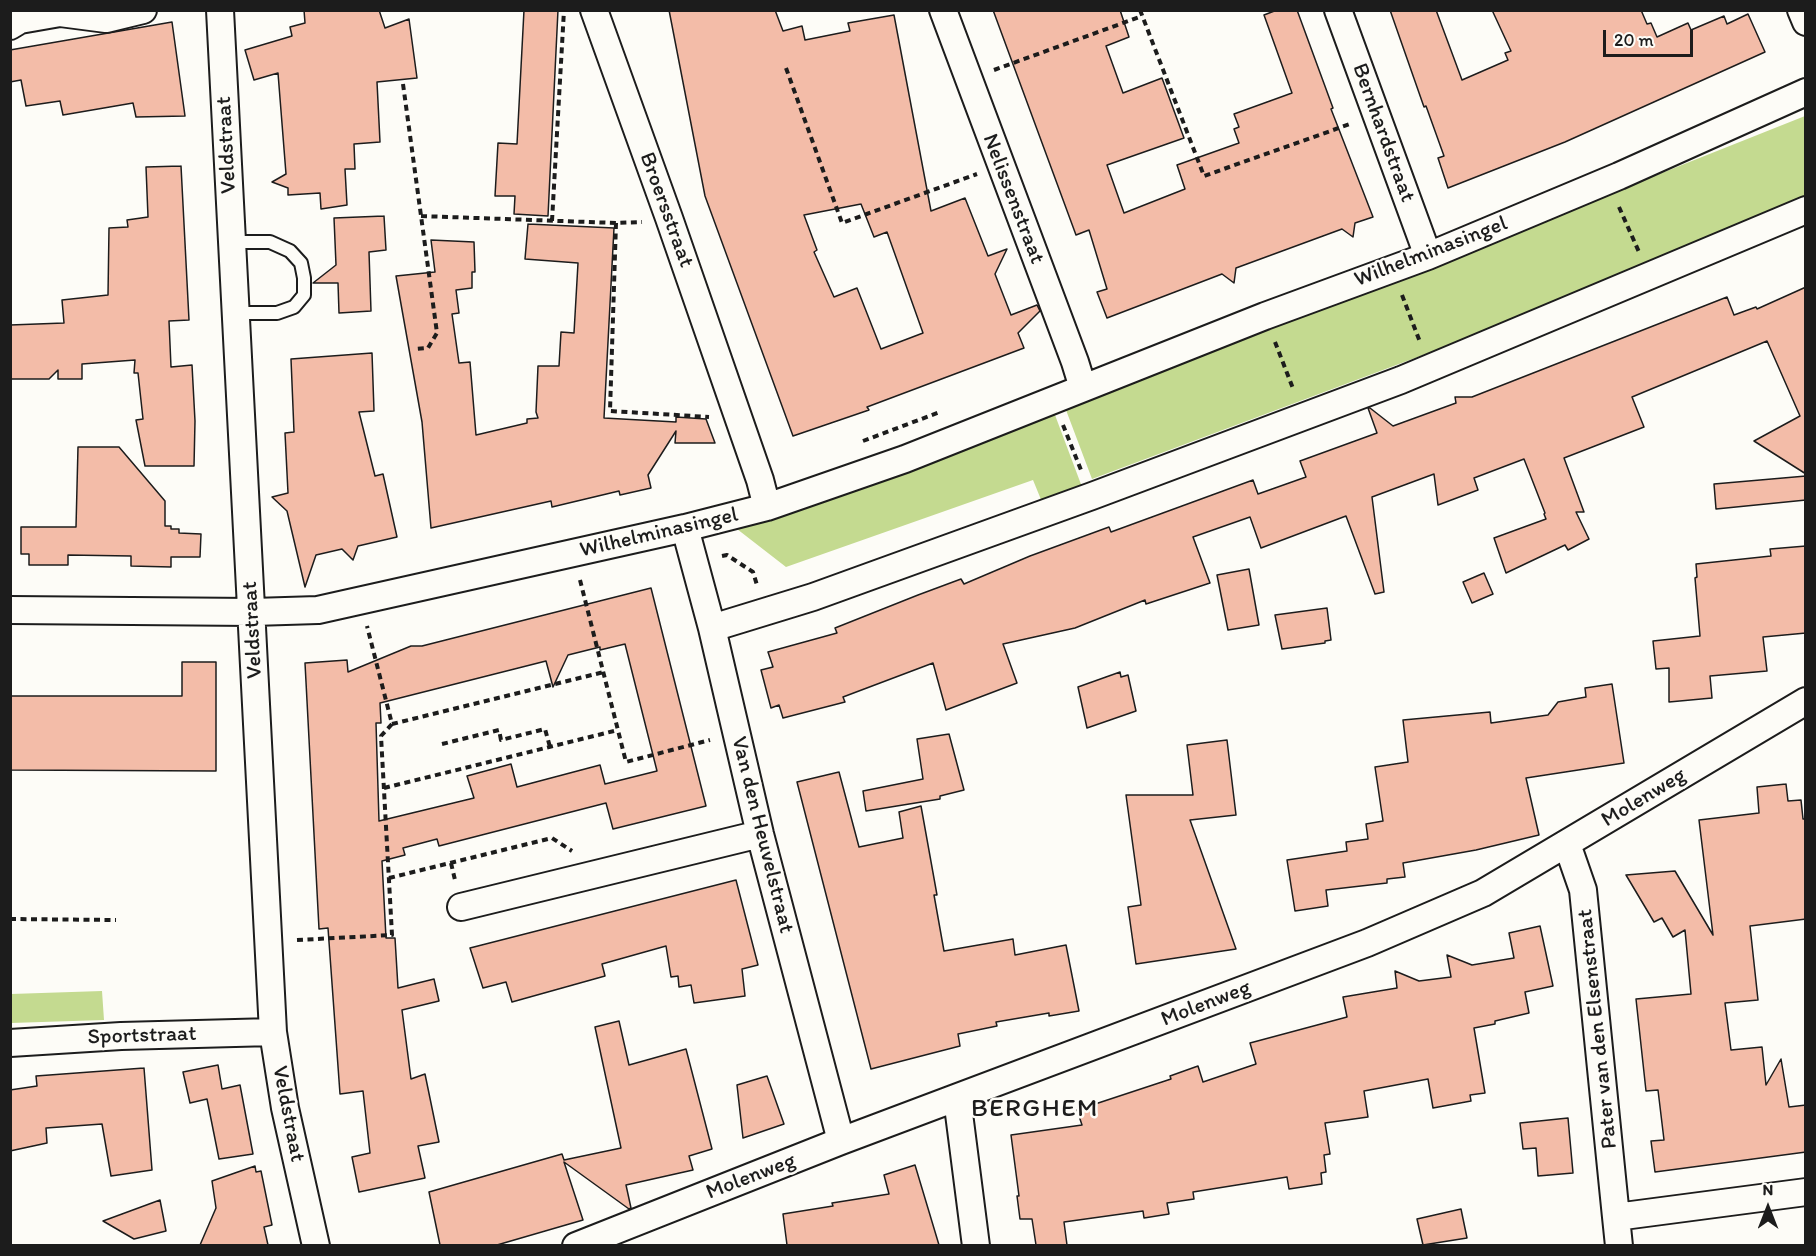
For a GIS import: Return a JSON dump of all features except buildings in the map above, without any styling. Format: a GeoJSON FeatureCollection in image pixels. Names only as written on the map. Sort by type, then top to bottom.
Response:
{"type":"FeatureCollection","features":[{"type":"Feature","properties":{"kind":"street"},"geometry":{"type":"LineString","coordinates":[[10,26],[20,20],[60,13],[106,19],[143,10]]}},
{"type":"Feature","properties":{"kind":"street","name":"Veldstraat"},"geometry":{"type":"LineString","coordinates":[[220,10],[273,1032],[285,1108],[316,1245]]}},
{"type":"Feature","properties":{"kind":"street","name":"Broersstraat"},"geometry":{"type":"LineString","coordinates":[[594,10],[736,410],[767,507]]}},
{"type":"Feature","properties":{"kind":"street","name":"Nelissenstraat"},"geometry":{"type":"LineString","coordinates":[[943,10],[1083,388]]}},
{"type":"Feature","properties":{"kind":"street","name":"Bernhardstraat"},"geometry":{"type":"LineString","coordinates":[[1338,10],[1428,256]]}},
{"type":"Feature","properties":{"kind":"street"},"geometry":{"type":"LineString","coordinates":[[1801,10],[1806,22]]}},
{"type":"Feature","properties":{"kind":"street","name":"Wilhelminasingel"},"geometry":{"type":"LineString","coordinates":[[10,610],[252,612],[318,610],[686,528],[767,507],[905,459],[1265,316],[1428,256],[1607,181],[1806,92]]}},
{"type":"Feature","properties":{"kind":"street"},"geometry":{"type":"LineString","coordinates":[[712,628],[813,597],[1092,496],[1430,368],[1806,210]]}},
{"type":"Feature","properties":{"kind":"street","name":"Van den Heuvelstraat"},"geometry":{"type":"LineString","coordinates":[[686,528],[760,834],[841,1141]]}},
{"type":"Feature","properties":{"kind":"street","name":"Molenweg"},"geometry":{"type":"LineString","coordinates":[[576,1245],[841,1141],[1367,943],[1483,893],[1806,701]]}},
{"type":"Feature","properties":{"kind":"street"},"geometry":{"type":"LineString","coordinates":[[461,907],[760,834]]}},
{"type":"Feature","properties":{"kind":"street","name":"Pater van den Elsenstraat"},"geometry":{"type":"LineString","coordinates":[[1567,844],[1583,890],[1619,1245]]}},
{"type":"Feature","properties":{"kind":"street","name":"Sportstraat"},"geometry":{"type":"LineString","coordinates":[[10,1043],[121,1035],[273,1032]]}},
{"type":"Feature","properties":{"kind":"street"},"geometry":{"type":"LineString","coordinates":[[957,1098],[976,1245]]}},
{"type":"Feature","properties":{"kind":"street"},"geometry":{"type":"LineString","coordinates":[[1616,1217],[1806,1192]]}},
{"type":"Feature","properties":{"kind":"lane"},"geometry":{"type":"LineString","coordinates":[[233,242],[270,242],[290,251],[301,263],[304,278],[304,296],[294,306],[277,313],[237,313]]}},
{"type":"Feature","properties":{"kind":"path"},"geometry":{"type":"LineString","coordinates":[[552,221],[564,10]]}},
{"type":"Feature","properties":{"kind":"path"},"geometry":{"type":"LineString","coordinates":[[968,79],[1141,13],[1204,176],[1376,114]]}},
{"type":"Feature","properties":{"kind":"path"},"geometry":{"type":"LineString","coordinates":[[786,68],[842,223],[1000,166]]}},
{"type":"Feature","properties":{"kind":"path"},"geometry":{"type":"LineString","coordinates":[[403,84],[437,333],[428,348],[416,349]]}},
{"type":"Feature","properties":{"kind":"path"},"geometry":{"type":"LineString","coordinates":[[1607,181],[1648,275]]}},
{"type":"Feature","properties":{"kind":"path"},"geometry":{"type":"LineString","coordinates":[[421,216],[635,224],[669,218]]}},
{"type":"Feature","properties":{"kind":"path"},"geometry":{"type":"LineString","coordinates":[[616,223],[610,411],[711,417],[736,410]]}},
{"type":"Feature","properties":{"kind":"path"},"geometry":{"type":"LineString","coordinates":[[1392,268],[1430,368]]}},
{"type":"Feature","properties":{"kind":"path"},"geometry":{"type":"LineString","coordinates":[[1265,316],[1304,416]]}},
{"type":"Feature","properties":{"kind":"path"},"geometry":{"type":"LineString","coordinates":[[1053,401],[1092,496]]}},
{"type":"Feature","properties":{"kind":"path"},"geometry":{"type":"LineString","coordinates":[[858,443],[945,410]]}},
{"type":"Feature","properties":{"kind":"path"},"geometry":{"type":"LineString","coordinates":[[573,553],[626,762],[737,734]]}},
{"type":"Feature","properties":{"kind":"path"},"geometry":{"type":"LineString","coordinates":[[360,601],[392,724]]}},
{"type":"Feature","properties":{"kind":"path"},"geometry":{"type":"LineString","coordinates":[[269,941],[392,935],[381,736],[392,724],[604,672]]}},
{"type":"Feature","properties":{"kind":"path"},"geometry":{"type":"LineString","coordinates":[[442,744],[499,730],[501,740],[545,729],[550,747]]}},
{"type":"Feature","properties":{"kind":"path"},"geometry":{"type":"LineString","coordinates":[[384,788],[618,730]]}},
{"type":"Feature","properties":{"kind":"path"},"geometry":{"type":"LineString","coordinates":[[389,878],[552,838],[603,872]]}},
{"type":"Feature","properties":{"kind":"path"},"geometry":{"type":"LineString","coordinates":[[10,919],[116,920]]}},
{"type":"Feature","properties":{"kind":"green space"},"geometry":{"type":"Polygon","coordinates":[[[1805,116],[1805,197],[1431,352],[1092,479],[1066,410],[1805,116]]]}},
{"type":"Feature","properties":{"kind":"green space"},"geometry":{"type":"Polygon","coordinates":[[[1055,415],[1082,487],[1042,502],[1033,480],[786,567],[737,529],[874,482],[1055,415]]]}},
{"type":"Feature","properties":{"kind":"green space"},"geometry":{"type":"Polygon","coordinates":[[[102,991],[104,1020],[11,1023],[11,994],[102,991]]]}},
{"type":"Feature","properties":{"kind":"district","name":"BERGHEM"},"geometry":{"type":"Point","coordinates":[1035,1109]}}]}
